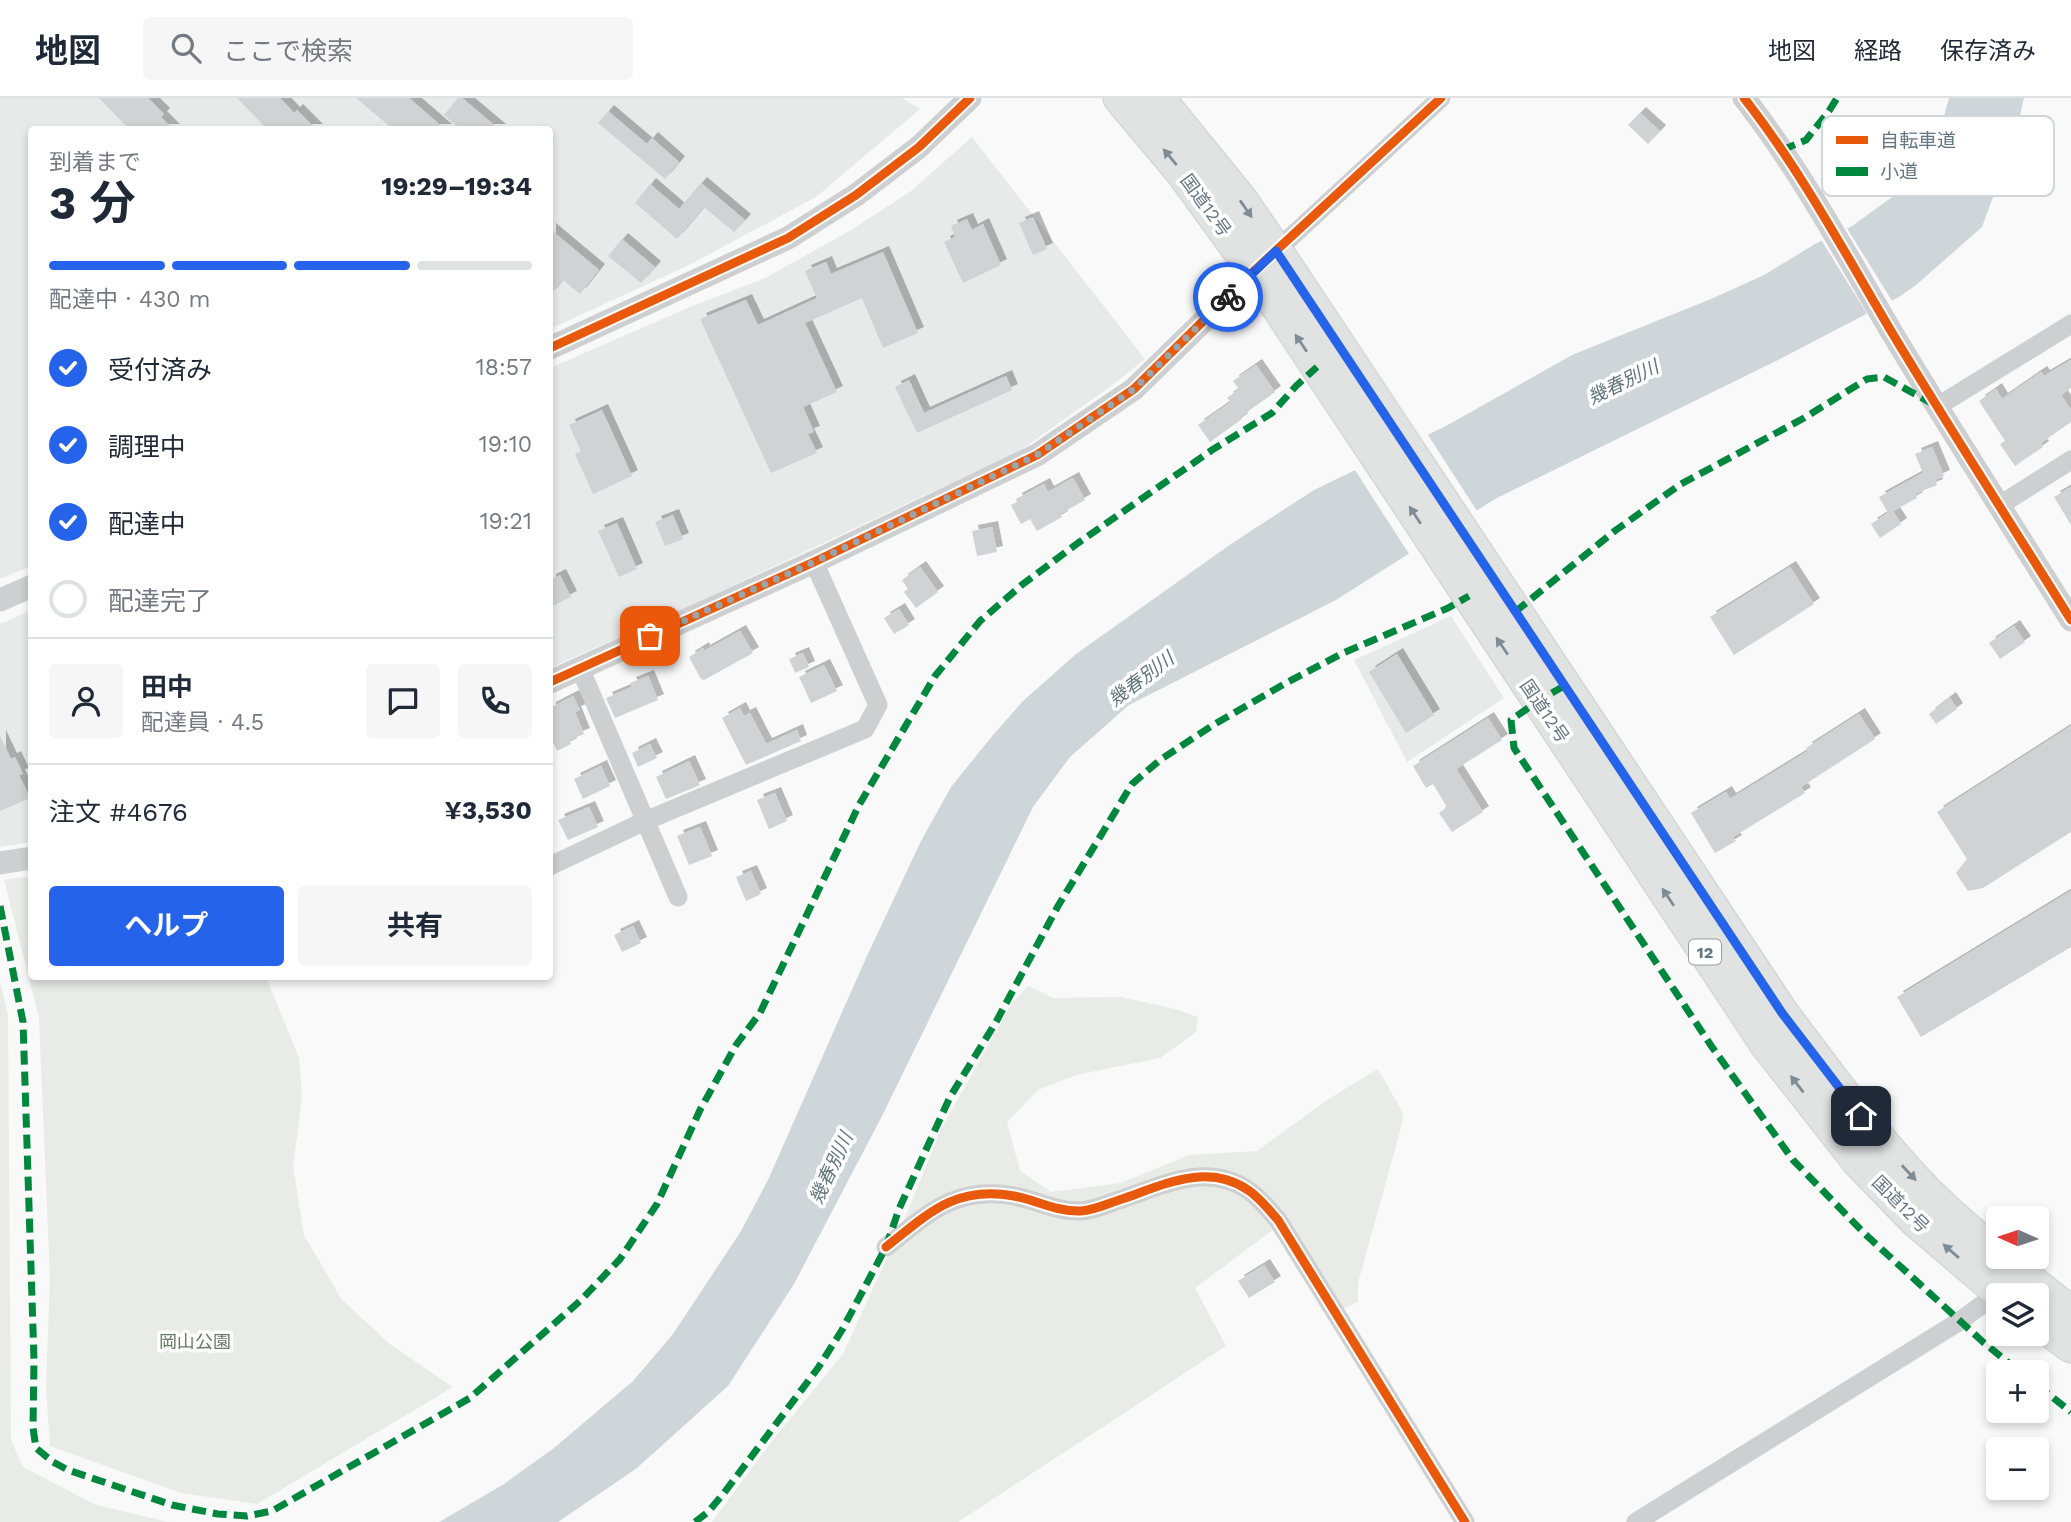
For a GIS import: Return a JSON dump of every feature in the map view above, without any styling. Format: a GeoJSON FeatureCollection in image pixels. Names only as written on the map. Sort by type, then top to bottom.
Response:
{"type":"FeatureCollection","features":[{"type":"Feature","properties":{"kind":"highway","name":"国道12号"},"geometry":{"type":"LineString","coordinates":[[1120,98],[1182,172],[1265,261],[1465,564],[1782,1013],[1846,1097],[1909,1173],[1963,1226],[2004,1275],[2071,1313]]}},
{"type":"Feature","properties":{"kind":"highway","name":"国道12号"},"geometry":{"type":"LineString","coordinates":[[1158,98],[1241,200],[1265,261]]}},
{"type":"Feature","properties":{"kind":"highway"},"geometry":{"type":"LineString","coordinates":[[2049,1330],[2071,1346]]}},
{"type":"Feature","properties":{"kind":"street"},"geometry":{"type":"LineString","coordinates":[[553,347],[788,239],[856,195],[919,147],[970,98]]}},
{"type":"Feature","properties":{"kind":"street"},"geometry":{"type":"LineString","coordinates":[[553,681],[814,562],[1037,455],[1134,389],[1265,261],[1441,98]]}},
{"type":"Feature","properties":{"kind":"street"},"geometry":{"type":"LineString","coordinates":[[1744,98],[1823,213],[1895,337],[2071,620]]}},
{"type":"Feature","properties":{"kind":"street"},"geometry":{"type":"LineString","coordinates":[[1938,406],[2071,324]]}},
{"type":"Feature","properties":{"kind":"street"},"geometry":{"type":"LineString","coordinates":[[2000,505],[2071,460]]}},
{"type":"Feature","properties":{"kind":"street"},"geometry":{"type":"LineString","coordinates":[[553,865],[645,821],[865,729],[878,705],[814,562]]}},
{"type":"Feature","properties":{"kind":"street"},"geometry":{"type":"LineString","coordinates":[[0,600],[28,588]]}},
{"type":"Feature","properties":{"kind":"street"},"geometry":{"type":"LineString","coordinates":[[580,668],[678,897]]}},
{"type":"Feature","properties":{"kind":"street"},"geometry":{"type":"LineString","coordinates":[[0,863],[28,859]]}},
{"type":"Feature","properties":{"kind":"street"},"geometry":{"type":"LineString","coordinates":[[886,1247],[929,1212],[960,1197],[978,1194],[1015,1196],[1055,1208],[1081,1210],[1188,1177],[1217,1177],[1247,1189],[1278,1220],[1465,1522]]}},
{"type":"Feature","properties":{"kind":"street"},"geometry":{"type":"LineString","coordinates":[[1636,1522],[1960,1321],[2004,1275]]}},
{"type":"Feature","properties":{"kind":"shaded area"},"geometry":{"type":"Polygon","coordinates":[[[0,98],[902,98],[920,109],[816,197],[689,265],[553,328],[553,126],[28,126],[28,567],[0,579],[0,98]]]}},
{"type":"Feature","properties":{"kind":"shaded area"},"geometry":{"type":"Polygon","coordinates":[[[972,137],[1145,359],[1021,450],[690,606],[553,667],[553,367],[690,307],[765,278],[853,229],[911,191],[972,137]]]}},
{"type":"Feature","properties":{"kind":"shaded area"},"geometry":{"type":"Polygon","coordinates":[[[28,611],[28,842],[0,847],[0,624],[28,611]]]}},
{"type":"Feature","properties":{"kind":"shaded area"},"geometry":{"type":"Polygon","coordinates":[[[1451,616],[1504,698],[1407,762],[1354,660],[1451,616]]]}},
{"type":"Feature","properties":{"kind":"green space","name":"岡山公園"},"geometry":{"type":"Polygon","coordinates":[[[28,876],[28,975],[4,880],[28,876]]]}},
{"type":"Feature","properties":{"kind":"green space","name":"岡山公園"},"geometry":{"type":"Polygon","coordinates":[[[29,980],[267,980],[299,1058],[302,1097],[293,1167],[304,1235],[342,1300],[391,1345],[453,1387],[257,1504],[181,1493],[50,1446],[46,1387],[50,1278],[39,1018],[29,980]]]}},
{"type":"Feature","properties":{"kind":"green space"},"geometry":{"type":"Polygon","coordinates":[[[0,981],[8,1016],[11,1440],[23,1467],[96,1505],[169,1522],[0,1522],[0,981]]]}},
{"type":"Feature","properties":{"kind":"green space"},"geometry":{"type":"Polygon","coordinates":[[[1028,986],[1053,998],[1121,997],[1198,1017],[1196,1032],[1160,1058],[1076,1075],[1038,1090],[1007,1122],[1020,1171],[1051,1192],[1121,1183],[1189,1155],[1257,1151],[1327,1100],[1378,1069],[1403,1113],[1358,1283],[1358,1302],[1343,1309],[1287,1221],[1195,1288],[1226,1346],[958,1522],[712,1522],[772,1441],[843,1354],[903,1223],[941,1129],[1012,1003],[1028,986]]]}},
{"type":"Feature","properties":{"kind":"water"},"geometry":{"type":"Polygon","coordinates":[[[1949,98],[2024,98],[2020,116],[1944,116],[1949,98]]]}},
{"type":"Feature","properties":{"kind":"water","name":"幾春別川"},"geometry":{"type":"Polygon","coordinates":[[[1894,196],[1993,196],[1982,227],[1899,297],[1776,361],[1495,499],[1336,600],[1129,705],[1070,757],[1033,807],[882,1116],[794,1284],[728,1386],[637,1468],[558,1522],[439,1522],[504,1484],[554,1448],[633,1381],[673,1334],[741,1231],[768,1180],[921,841],[951,787],[1023,701],[1076,654],[1231,544],[1314,490],[1446,426],[1572,355],[1764,275],[1815,244],[1852,226],[1894,196]]]}},
{"type":"Feature","properties":{"kind":"pier"},"geometry":{"type":"Polygon","coordinates":[[[1845,225],[1894,304],[1869,317],[1820,238],[1845,225]]]}},
{"type":"Feature","properties":{"kind":"pier"},"geometry":{"type":"Polygon","coordinates":[[[1426,432],[1479,514],[1411,557],[1353,467],[1426,432]]]}},
{"type":"Feature","properties":{"kind":"building"},"geometry":{"type":"Polygon","coordinates":[[[99,98],[148,98],[164,114],[161,117],[170,126],[126,126],[99,98]]]}},
{"type":"Feature","properties":{"kind":"building"},"geometry":{"type":"Polygon","coordinates":[[[237,98],[280,98],[294,113],[297,110],[313,126],[264,126],[237,98]]]}},
{"type":"Feature","properties":{"kind":"building"},"geometry":{"type":"Polygon","coordinates":[[[356,98],[409,98],[441,126],[389,126],[356,98]]]}},
{"type":"Feature","properties":{"kind":"building"},"geometry":{"type":"Polygon","coordinates":[[[458,98],[462,98],[495,126],[456,126],[444,115],[458,98]]]}},
{"type":"Feature","properties":{"kind":"building"},"geometry":{"type":"Polygon","coordinates":[[[608,111],[647,144],[652,138],[679,162],[665,179],[598,123],[608,111]]]}},
{"type":"Feature","properties":{"kind":"building"},"geometry":{"type":"Polygon","coordinates":[[[1640,113],[1660,131],[1648,144],[1628,125],[1640,113]]]}},
{"type":"Feature","properties":{"kind":"building"},"geometry":{"type":"Polygon","coordinates":[[[701,183],[745,220],[734,232],[704,207],[677,239],[635,203],[650,184],[679,209],[701,183]]]}},
{"type":"Feature","properties":{"kind":"building"},"geometry":{"type":"Polygon","coordinates":[[[1033,217],[1047,249],[1033,255],[1019,223],[1033,217]]]}},
{"type":"Feature","properties":{"kind":"building"},"geometry":{"type":"Polygon","coordinates":[[[967,219],[972,230],[983,224],[1001,265],[963,283],[944,242],[955,237],[951,226],[967,219]]]}},
{"type":"Feature","properties":{"kind":"building"},"geometry":{"type":"Polygon","coordinates":[[[553,232],[599,270],[580,294],[563,280],[553,292],[553,232]]]}},
{"type":"Feature","properties":{"kind":"building"},"geometry":{"type":"Polygon","coordinates":[[[622,239],[655,267],[641,283],[608,256],[622,239]]]}},
{"type":"Feature","properties":{"kind":"building"},"geometry":{"type":"Polygon","coordinates":[[[883,252],[918,333],[883,348],[862,298],[805,323],[837,392],[803,407],[814,432],[808,434],[817,453],[771,473],[700,319],[746,300],[758,325],[817,298],[805,271],[826,262],[831,274],[883,252]]]}},
{"type":"Feature","properties":{"kind":"building"},"geometry":{"type":"Polygon","coordinates":[[[2071,360],[2071,388],[2061,395],[2071,410],[2071,422],[2041,443],[2043,447],[2015,466],[2000,444],[2005,441],[1979,401],[1996,389],[2002,399],[2041,372],[2044,376],[2071,360]]]}},
{"type":"Feature","properties":{"kind":"building"},"geometry":{"type":"Polygon","coordinates":[[[1256,365],[1275,392],[1210,442],[1198,425],[1231,402],[1227,398],[1239,389],[1233,381],[1256,365]]]}},
{"type":"Feature","properties":{"kind":"building"},"geometry":{"type":"Polygon","coordinates":[[[1006,376],[1012,390],[917,433],[895,387],[909,380],[924,413],[1006,376]]]}},
{"type":"Feature","properties":{"kind":"building"},"geometry":{"type":"Polygon","coordinates":[[[602,410],[632,476],[593,494],[575,454],[581,451],[569,425],[602,410]]]}},
{"type":"Feature","properties":{"kind":"building"},"geometry":{"type":"Polygon","coordinates":[[[1932,447],[1944,476],[1935,480],[1937,485],[1915,494],[1917,498],[1893,511],[1901,524],[1880,538],[1871,524],[1888,513],[1879,497],[1923,473],[1915,454],[1932,447]]]}},
{"type":"Feature","properties":{"kind":"building"},"geometry":{"type":"Polygon","coordinates":[[[1073,478],[1085,500],[1037,531],[1030,519],[1021,524],[1011,505],[1017,502],[1016,499],[1044,484],[1048,492],[1073,478]]]}},
{"type":"Feature","properties":{"kind":"building"},"geometry":{"type":"Polygon","coordinates":[[[2071,487],[2071,525],[2054,497],[2071,487]]]}},
{"type":"Feature","properties":{"kind":"building"},"geometry":{"type":"Polygon","coordinates":[[[673,515],[683,539],[665,546],[655,522],[673,515]]]}},
{"type":"Feature","properties":{"kind":"building"},"geometry":{"type":"Polygon","coordinates":[[[617,523],[637,569],[619,577],[598,531],[617,523]]]}},
{"type":"Feature","properties":{"kind":"building"},"geometry":{"type":"Polygon","coordinates":[[[992,527],[997,552],[977,556],[972,531],[992,527]]]}},
{"type":"Feature","properties":{"kind":"building"},"geometry":{"type":"Polygon","coordinates":[[[920,567],[938,592],[916,608],[904,592],[908,589],[902,580],[920,567]]]}},
{"type":"Feature","properties":{"kind":"building"},"geometry":{"type":"Polygon","coordinates":[[[1790,567],[1814,604],[1734,655],[1710,617],[1790,567]]]}},
{"type":"Feature","properties":{"kind":"building"},"geometry":{"type":"Polygon","coordinates":[[[560,575],[571,597],[553,606],[553,578],[560,575]]]}},
{"type":"Feature","properties":{"kind":"building"},"geometry":{"type":"Polygon","coordinates":[[[899,609],[909,625],[894,634],[884,618],[899,609]]]}},
{"type":"Feature","properties":{"kind":"building"},"geometry":{"type":"Polygon","coordinates":[[[2014,626],[2025,642],[2000,659],[1989,643],[2014,626]]]}},
{"type":"Feature","properties":{"kind":"building"},"geometry":{"type":"Polygon","coordinates":[[[740,631],[753,653],[704,680],[701,679],[689,657],[740,631]]]}},
{"type":"Feature","properties":{"kind":"building"},"geometry":{"type":"Polygon","coordinates":[[[803,653],[809,667],[795,673],[789,659],[803,653]]]}},
{"type":"Feature","properties":{"kind":"building"},"geometry":{"type":"Polygon","coordinates":[[[1397,654],[1434,715],[1406,733],[1369,672],[1397,654]]]}},
{"type":"Feature","properties":{"kind":"building"},"geometry":{"type":"Polygon","coordinates":[[[824,665],[837,691],[811,703],[799,677],[824,665]]]}},
{"type":"Feature","properties":{"kind":"building"},"geometry":{"type":"Polygon","coordinates":[[[648,676],[658,700],[615,718],[606,698],[632,687],[630,683],[648,676]]]}},
{"type":"Feature","properties":{"kind":"building"},"geometry":{"type":"Polygon","coordinates":[[[573,696],[580,710],[575,712],[584,734],[569,740],[571,744],[557,751],[553,742],[553,706],[573,696]]]}},
{"type":"Feature","properties":{"kind":"building"},"geometry":{"type":"Polygon","coordinates":[[[1950,698],[1957,709],[1936,724],[1929,714],[1950,698]]]}},
{"type":"Feature","properties":{"kind":"building"},"geometry":{"type":"Polygon","coordinates":[[[740,708],[744,716],[750,713],[766,744],[797,730],[801,741],[746,765],[722,718],[740,708]]]}},
{"type":"Feature","properties":{"kind":"building"},"geometry":{"type":"Polygon","coordinates":[[[1859,714],[1875,739],[1801,787],[1805,793],[1733,837],[1736,841],[1715,853],[1691,813],[1726,792],[1730,799],[1808,751],[1806,748],[1859,714]]]}},
{"type":"Feature","properties":{"kind":"building"},"geometry":{"type":"Polygon","coordinates":[[[1488,718],[1502,740],[1456,769],[1483,812],[1452,832],[1439,813],[1447,807],[1433,784],[1426,788],[1413,766],[1488,718]]]}},
{"type":"Feature","properties":{"kind":"building"},"geometry":{"type":"Polygon","coordinates":[[[2071,726],[2071,832],[1983,888],[1968,891],[1956,873],[1967,859],[1937,812],[2071,726]]]}},
{"type":"Feature","properties":{"kind":"building"},"geometry":{"type":"Polygon","coordinates":[[[0,736],[11,759],[15,757],[23,774],[19,775],[28,799],[0,811],[0,736]]]}},
{"type":"Feature","properties":{"kind":"building"},"geometry":{"type":"Polygon","coordinates":[[[650,744],[657,758],[638,767],[632,753],[650,744]]]}},
{"type":"Feature","properties":{"kind":"building"},"geometry":{"type":"Polygon","coordinates":[[[689,761],[700,785],[666,799],[656,777],[689,761]]]}},
{"type":"Feature","properties":{"kind":"building"},"geometry":{"type":"Polygon","coordinates":[[[601,766],[610,786],[583,799],[574,779],[601,766]]]}},
{"type":"Feature","properties":{"kind":"building"},"geometry":{"type":"Polygon","coordinates":[[[775,793],[787,821],[769,829],[757,800],[775,793]]]}},
{"type":"Feature","properties":{"kind":"building"},"geometry":{"type":"Polygon","coordinates":[[[589,807],[598,827],[568,840],[558,820],[589,807]]]}},
{"type":"Feature","properties":{"kind":"building"},"geometry":{"type":"Polygon","coordinates":[[[700,827],[712,856],[689,865],[677,836],[700,827]]]}},
{"type":"Feature","properties":{"kind":"building"},"geometry":{"type":"Polygon","coordinates":[[[751,871],[761,894],[746,901],[736,877],[751,871]]]}},
{"type":"Feature","properties":{"kind":"building"},"geometry":{"type":"Polygon","coordinates":[[[2071,891],[2071,947],[1921,1037],[1897,997],[2071,891]]]}},
{"type":"Feature","properties":{"kind":"building"},"geometry":{"type":"Polygon","coordinates":[[[633,926],[641,943],[622,952],[614,935],[633,926]]]}},
{"type":"Feature","properties":{"kind":"building"},"geometry":{"type":"Polygon","coordinates":[[[1264,1265],[1275,1282],[1249,1298],[1238,1281],[1264,1265]]]}},
{"type":"Feature","properties":{"kind":"marked path"},"geometry":{"type":"LineString","coordinates":[[1825,116],[1837,98]]}},
{"type":"Feature","properties":{"kind":"marked path"},"geometry":{"type":"LineString","coordinates":[[1782,150],[1806,140],[1822,120]]}},
{"type":"Feature","properties":{"kind":"marked path"},"geometry":{"type":"LineString","coordinates":[[0,906],[23,1022],[34,1360],[33,1428],[36,1448],[68,1470],[172,1505],[218,1514],[247,1516],[272,1511],[470,1398],[581,1300],[620,1259],[657,1204],[700,1110],[736,1045],[760,1013],[859,805],[935,676],[980,621],[1023,584],[1212,450],[1272,413],[1317,367]]}},
{"type":"Feature","properties":{"kind":"marked path"},"geometry":{"type":"LineString","coordinates":[[1515,612],[1616,530],[1681,484],[1804,418],[1867,379],[1884,377],[1933,404]]}},
{"type":"Feature","properties":{"kind":"marked path"},"geometry":{"type":"LineString","coordinates":[[695,1522],[708,1512],[724,1493],[818,1368],[842,1330],[886,1247],[899,1209],[950,1097],[996,1022],[1058,906],[1132,784],[1160,760],[1213,725],[1286,683],[1341,654],[1448,608],[1469,596]]}},
{"type":"Feature","properties":{"kind":"marked path"},"geometry":{"type":"LineString","coordinates":[[1564,686],[1511,720],[1514,748],[1712,1047],[1793,1160],[1865,1234],[2005,1360]]}},
{"type":"Feature","properties":{"kind":"marked path"},"geometry":{"type":"LineString","coordinates":[[2049,1395],[2071,1412]]}},
{"type":"Feature","properties":{"kind":"cycle path"},"geometry":{"type":"LineString","coordinates":[[553,347],[788,238],[856,195],[919,147],[970,98]]}},
{"type":"Feature","properties":{"kind":"cycle path"},"geometry":{"type":"LineString","coordinates":[[553,681],[814,562],[1037,455],[1134,389],[1254,271],[1441,98]]}},
{"type":"Feature","properties":{"kind":"cycle path"},"geometry":{"type":"LineString","coordinates":[[1744,98],[1804,184],[1916,372],[2071,620]]}},
{"type":"Feature","properties":{"kind":"cycle path"},"geometry":{"type":"LineString","coordinates":[[886,1247],[929,1213],[959,1199],[975,1195],[1014,1196],[1064,1210],[1081,1211],[1185,1179],[1217,1178],[1232,1182],[1252,1193],[1278,1220],[1465,1522]]}},
{"type":"Feature","properties":{"kind":"way so far"},"geometry":{"type":"LineString","coordinates":[[650,636],[814,562],[1037,455],[1134,389],[1228,297]]}},
{"type":"Feature","properties":{"kind":"route"},"geometry":{"type":"LineString","coordinates":[[1228,297],[1276,251],[1782,1013],[1861,1116]]}}]}
